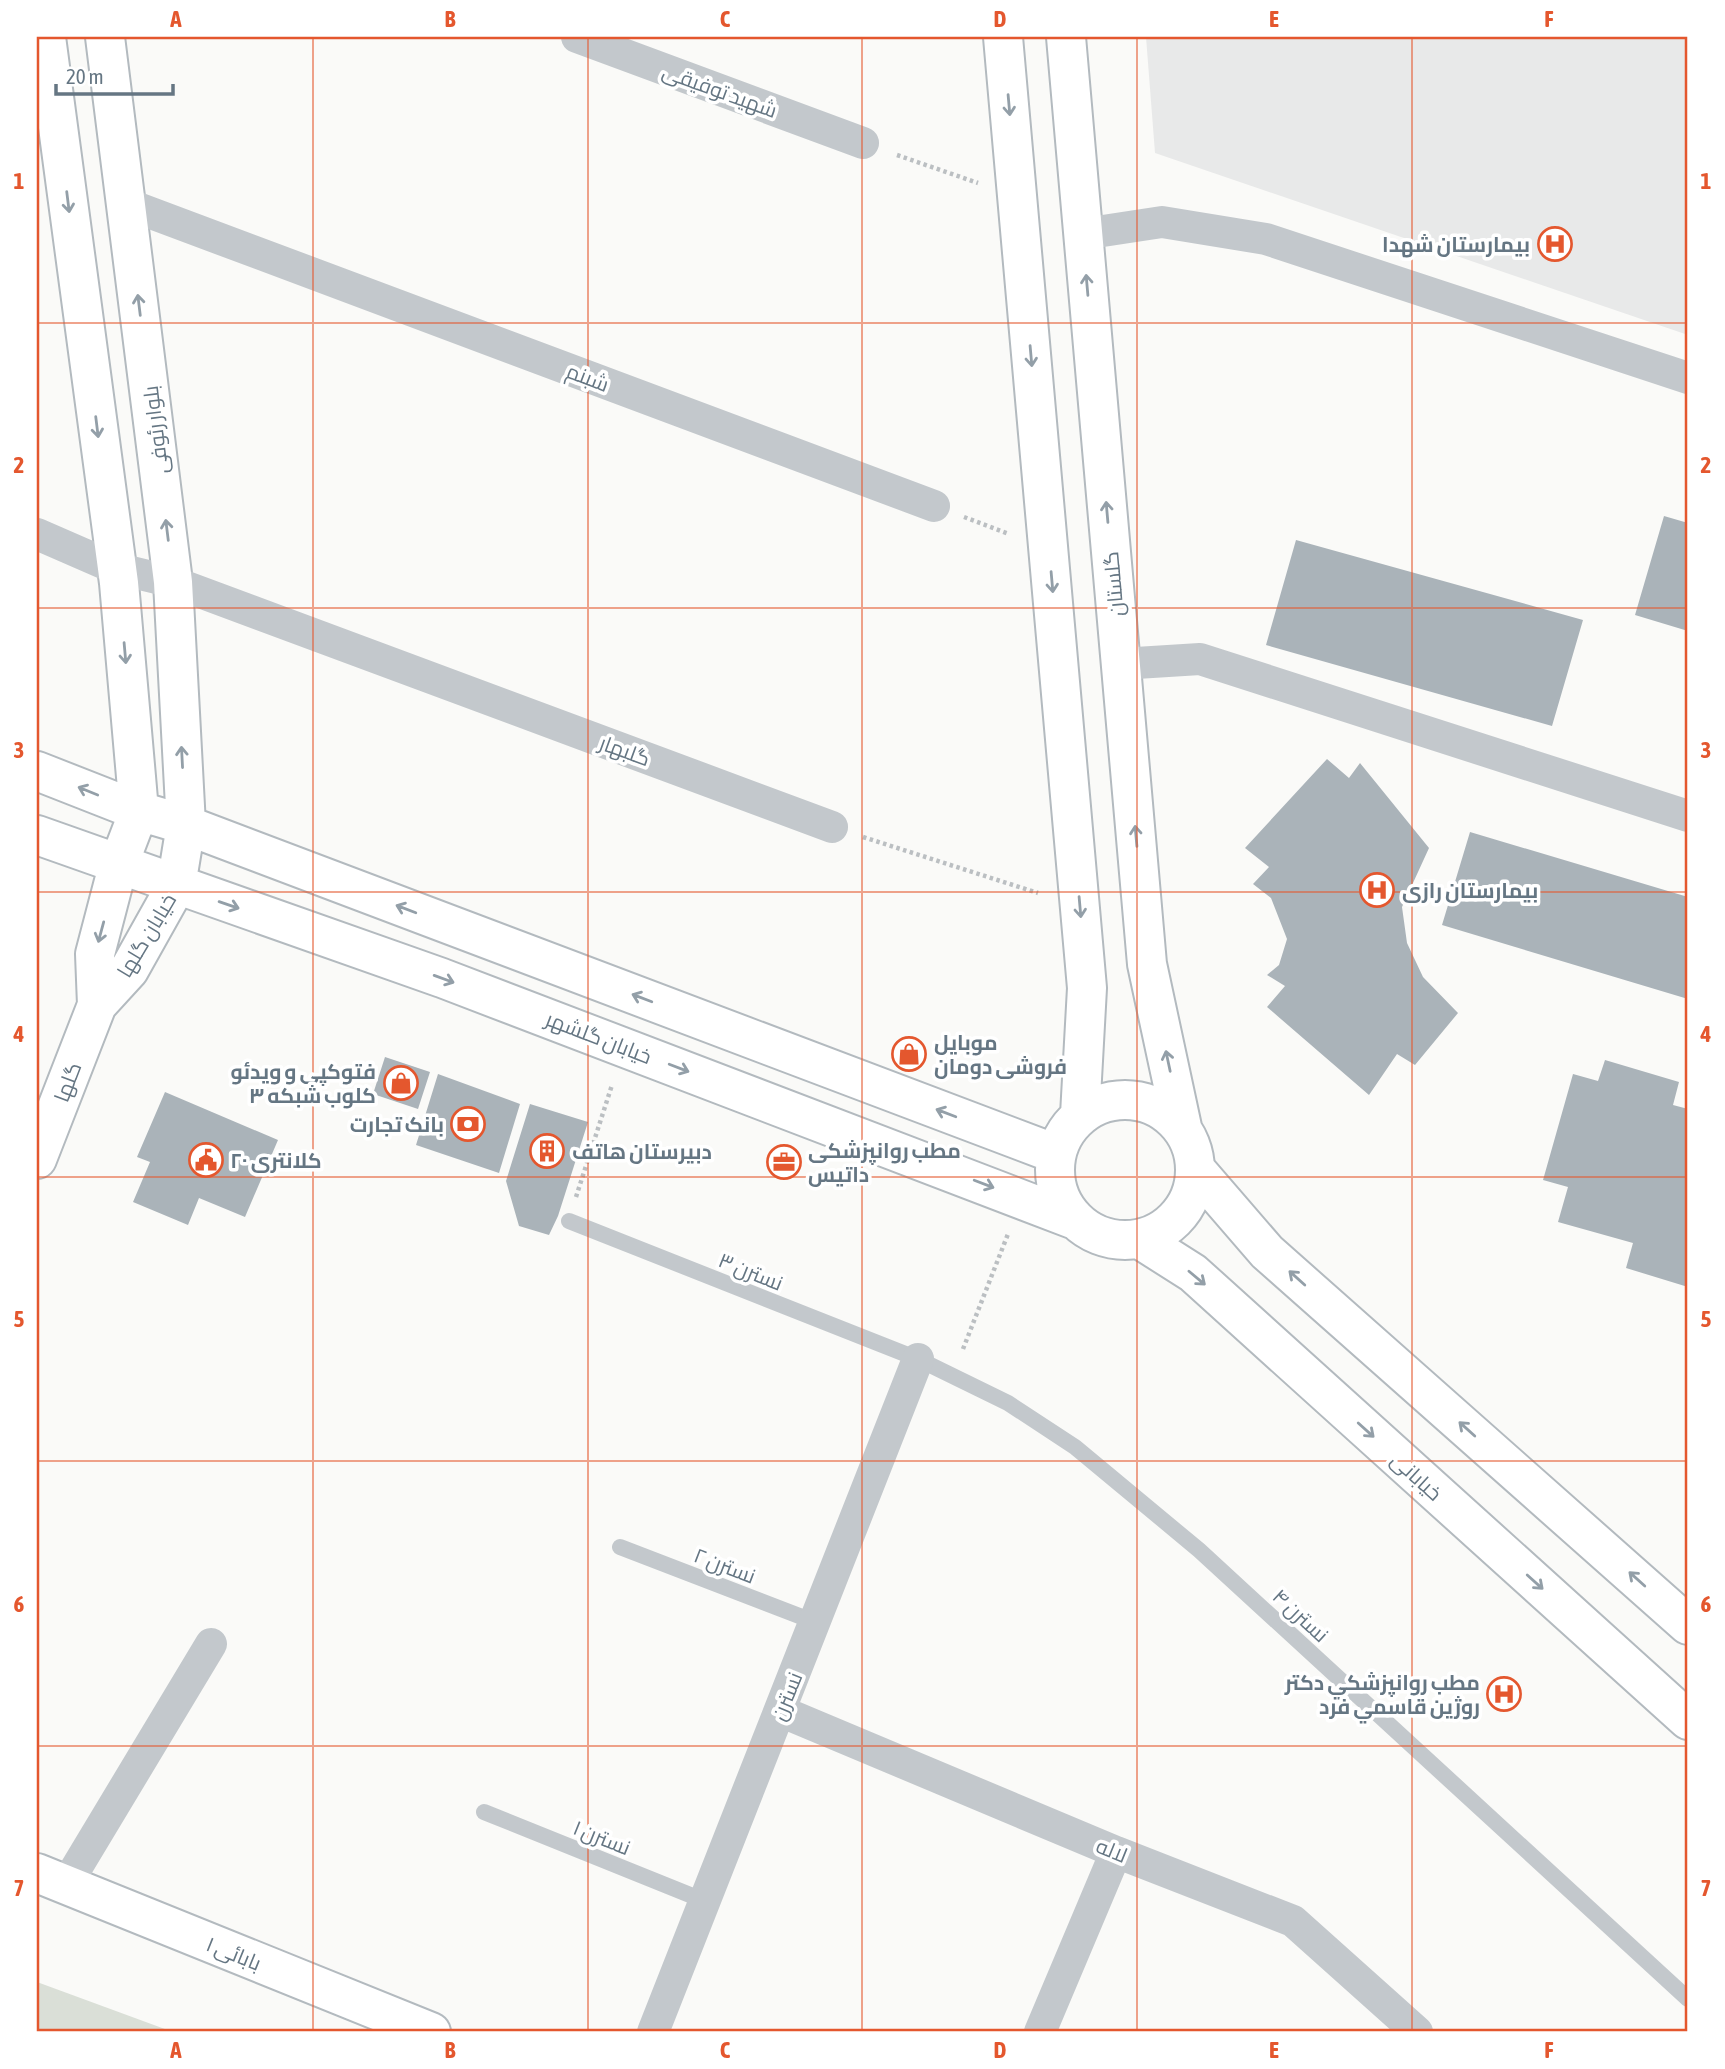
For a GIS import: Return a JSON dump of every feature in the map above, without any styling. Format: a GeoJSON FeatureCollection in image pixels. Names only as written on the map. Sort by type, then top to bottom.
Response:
{"type":"FeatureCollection","features":[{"type":"Feature","properties":{"kind":"main road"},"geometry":{"type":"LineString","coordinates":[[46,37],[49,152],[119,583],[139,811]]}},
{"type":"Feature","properties":{"kind":"main road","name":"بلوار رئوفی"},"geometry":{"type":"LineString","coordinates":[[105,37],[173,582],[186,825]]}},
{"type":"Feature","properties":{"kind":"main road"},"geometry":{"type":"LineString","coordinates":[[1003,37],[1087,988],[1080,1115]]}},
{"type":"Feature","properties":{"kind":"main road","name":"گلستان"},"geometry":{"type":"LineString","coordinates":[[1066,37],[1147,964],[1182,1127]]}},
{"type":"Feature","properties":{"kind":"main road"},"geometry":{"type":"LineString","coordinates":[[37,771],[1056,1154]]}},
{"type":"Feature","properties":{"kind":"main road","name":"خیابان گلها"},"geometry":{"type":"LineString","coordinates":[[97,1005],[95,954],[118,866],[139,811]]}},
{"type":"Feature","properties":{"kind":"main road","name":"خیابان گلها"},"geometry":{"type":"LineString","coordinates":[[97,1005],[129,970],[176,886],[186,825]]}},
{"type":"Feature","properties":{"kind":"main road","name":"خیابان گلشهر"},"geometry":{"type":"LineString","coordinates":[[37,835],[118,866],[442,978],[1075,1220]]}},
{"type":"Feature","properties":{"kind":"main road","name":"گلها"},"geometry":{"type":"LineString","coordinates":[[37,1159],[97,1005]]}},
{"type":"Feature","properties":{"kind":"main road"},"geometry":{"type":"LineString","coordinates":[[1197,1171],[1192,1195],[1181,1215],[1163,1231],[1141,1240],[1117,1240],[1094,1234],[1075,1220],[1061,1200],[1055,1178],[1056,1154],[1065,1132],[1080,1115],[1100,1104],[1122,1099],[1145,1102],[1166,1111],[1182,1127],[1197,1171],[1267,1252],[1688,1625]]}},
{"type":"Feature","properties":{"kind":"main road","name":"خیابانی"},"geometry":{"type":"LineString","coordinates":[[1141,1240],[1193,1273],[1688,1720]]}},
{"type":"Feature","properties":{"kind":"main road","name":"بابائی ۱"},"geometry":{"type":"LineString","coordinates":[[52,1879],[431,2032]]}},
{"type":"Feature","properties":{"kind":"street","name":"شهید توفیقی"},"geometry":{"type":"LineString","coordinates":[[577,37],[863,143]]}},
{"type":"Feature","properties":{"kind":"street","name":"شبنم"},"geometry":{"type":"LineString","coordinates":[[127,204],[934,506]]}},
{"type":"Feature","properties":{"kind":"street"},"geometry":{"type":"LineString","coordinates":[[1083,234],[1162,222],[1266,239],[1688,378]]}},
{"type":"Feature","properties":{"kind":"street","name":"گلبهار"},"geometry":{"type":"LineString","coordinates":[[37,534],[116,568],[173,582],[832,828]]}},
{"type":"Feature","properties":{"kind":"street"},"geometry":{"type":"LineString","coordinates":[[1121,664],[1200,659],[1688,816]]}},
{"type":"Feature","properties":{"kind":"street","name":"نسترن"},"geometry":{"type":"LineString","coordinates":[[653,2032],[918,1359]]}},
{"type":"Feature","properties":{"kind":"street"},"geometry":{"type":"LineString","coordinates":[[52,1879],[211,1644]]}},
{"type":"Feature","properties":{"kind":"street","name":"لاله"},"geometry":{"type":"LineString","coordinates":[[779,1711],[1116,1852],[1293,1921],[1418,2032]]}},
{"type":"Feature","properties":{"kind":"street"},"geometry":{"type":"LineString","coordinates":[[1040,2032],[1116,1852]]}},
{"type":"Feature","properties":{"kind":"lane","name":"نسترن ٣"},"geometry":{"type":"LineString","coordinates":[[569,1221],[918,1359]]}},
{"type":"Feature","properties":{"kind":"lane","name":"نسترن ۴"},"geometry":{"type":"LineString","coordinates":[[918,1359],[1008,1403],[1075,1447],[1130,1490],[1199,1550],[1688,1999]]}},
{"type":"Feature","properties":{"kind":"lane","name":"نسترن ٢"},"geometry":{"type":"LineString","coordinates":[[620,1546],[815,1622]]}},
{"type":"Feature","properties":{"kind":"lane","name":"نسترن ١"},"geometry":{"type":"LineString","coordinates":[[484,1812],[705,1901]]}},
{"type":"Feature","properties":{"kind":"path"},"geometry":{"type":"LineString","coordinates":[[863,143],[1017,197]]}},
{"type":"Feature","properties":{"kind":"path"},"geometry":{"type":"LineString","coordinates":[[934,506],[1049,549]]}},
{"type":"Feature","properties":{"kind":"path"},"geometry":{"type":"LineString","coordinates":[[832,828],[1080,907]]}},
{"type":"Feature","properties":{"kind":"path"},"geometry":{"type":"LineString","coordinates":[[569,1221],[624,1047]]}},
{"type":"Feature","properties":{"kind":"path"},"geometry":{"type":"LineString","coordinates":[[953,1376],[1021,1198]]}},
{"type":"Feature","properties":{"kind":"shaded area","name":"بیمارستان شهدا"},"geometry":{"type":"Polygon","coordinates":[[[1146,37],[1688,37],[1688,335],[1155,153],[1146,37]]]}},
{"type":"Feature","properties":{"kind":"shaded area"},"geometry":{"type":"Polygon","coordinates":[[[37,1982],[173,2032],[37,2032],[37,1982]]]}},
{"type":"Feature","properties":{"kind":"building"},"geometry":{"type":"Polygon","coordinates":[[[1664,516],[1688,523],[1688,631],[1635,615],[1664,516]]]}},
{"type":"Feature","properties":{"kind":"building"},"geometry":{"type":"Polygon","coordinates":[[[1296,540],[1583,620],[1552,726],[1266,645],[1296,540]]]}},
{"type":"Feature","properties":{"kind":"building"},"geometry":{"type":"Polygon","coordinates":[[[1327,759],[1349,778],[1360,763],[1429,848],[1402,907],[1407,943],[1423,977],[1458,1013],[1415,1065],[1397,1054],[1369,1095],[1267,1007],[1285,986],[1267,975],[1279,965],[1287,939],[1271,898],[1253,884],[1269,867],[1245,848],[1327,759]]]}},
{"type":"Feature","properties":{"kind":"building"},"geometry":{"type":"Polygon","coordinates":[[[1470,832],[1688,897],[1688,999],[1442,925],[1470,832]]]}},
{"type":"Feature","properties":{"kind":"building","name":"فتوکپی و ویدئو کلوب شبکه ۳"},"geometry":{"type":"Polygon","coordinates":[[[385,1057],[430,1072],[418,1109],[373,1094],[385,1057]]]}},
{"type":"Feature","properties":{"kind":"building"},"geometry":{"type":"Polygon","coordinates":[[[1605,1060],[1679,1082],[1673,1105],[1688,1109],[1688,1287],[1626,1268],[1633,1243],[1558,1222],[1568,1187],[1543,1180],[1573,1074],[1598,1081],[1605,1060]]]}},
{"type":"Feature","properties":{"kind":"building","name":"بانک تجارت"},"geometry":{"type":"Polygon","coordinates":[[[438,1074],[520,1104],[499,1173],[416,1145],[438,1074]]]}},
{"type":"Feature","properties":{"kind":"building","name":"کلانتری ۲۰"},"geometry":{"type":"Polygon","coordinates":[[[165,1092],[278,1140],[245,1217],[199,1198],[188,1225],[133,1202],[150,1162],[137,1157],[165,1092]]]}},
{"type":"Feature","properties":{"kind":"building","name":"دبیرستان هاتف"},"geometry":{"type":"Polygon","coordinates":[[[530,1104],[588,1122],[558,1216],[549,1235],[519,1226],[506,1181],[530,1104]]]}},
{"type":"Feature","properties":{"kind":"place","name":"بیمارستان شهدا"},"geometry":{"type":"Point","coordinates":[1555,244]}},
{"type":"Feature","properties":{"kind":"place","name":"بیمارستان رازی"},"geometry":{"type":"Point","coordinates":[1377,890]}},
{"type":"Feature","properties":{"kind":"place","name":"موبایل فروشی دومان"},"geometry":{"type":"Point","coordinates":[909,1054]}},
{"type":"Feature","properties":{"kind":"place","name":"فتوکپی و ویدئو کلوب شبکه ۳"},"geometry":{"type":"Point","coordinates":[401,1083]}},
{"type":"Feature","properties":{"kind":"place","name":"بانک تجارت"},"geometry":{"type":"Point","coordinates":[468,1124]}},
{"type":"Feature","properties":{"kind":"place","name":"دبیرستان هاتف"},"geometry":{"type":"Point","coordinates":[547,1151]}},
{"type":"Feature","properties":{"kind":"place","name":"کلانتری ۲۰"},"geometry":{"type":"Point","coordinates":[206,1160]}},
{"type":"Feature","properties":{"kind":"place","name":"مطب روانپزشکی داتیس"},"geometry":{"type":"Point","coordinates":[784,1162]}},
{"type":"Feature","properties":{"kind":"place","name":"مطب روانپزشكي دكتر روژين قاسمي فرد"},"geometry":{"type":"Point","coordinates":[1504,1694]}}]}
